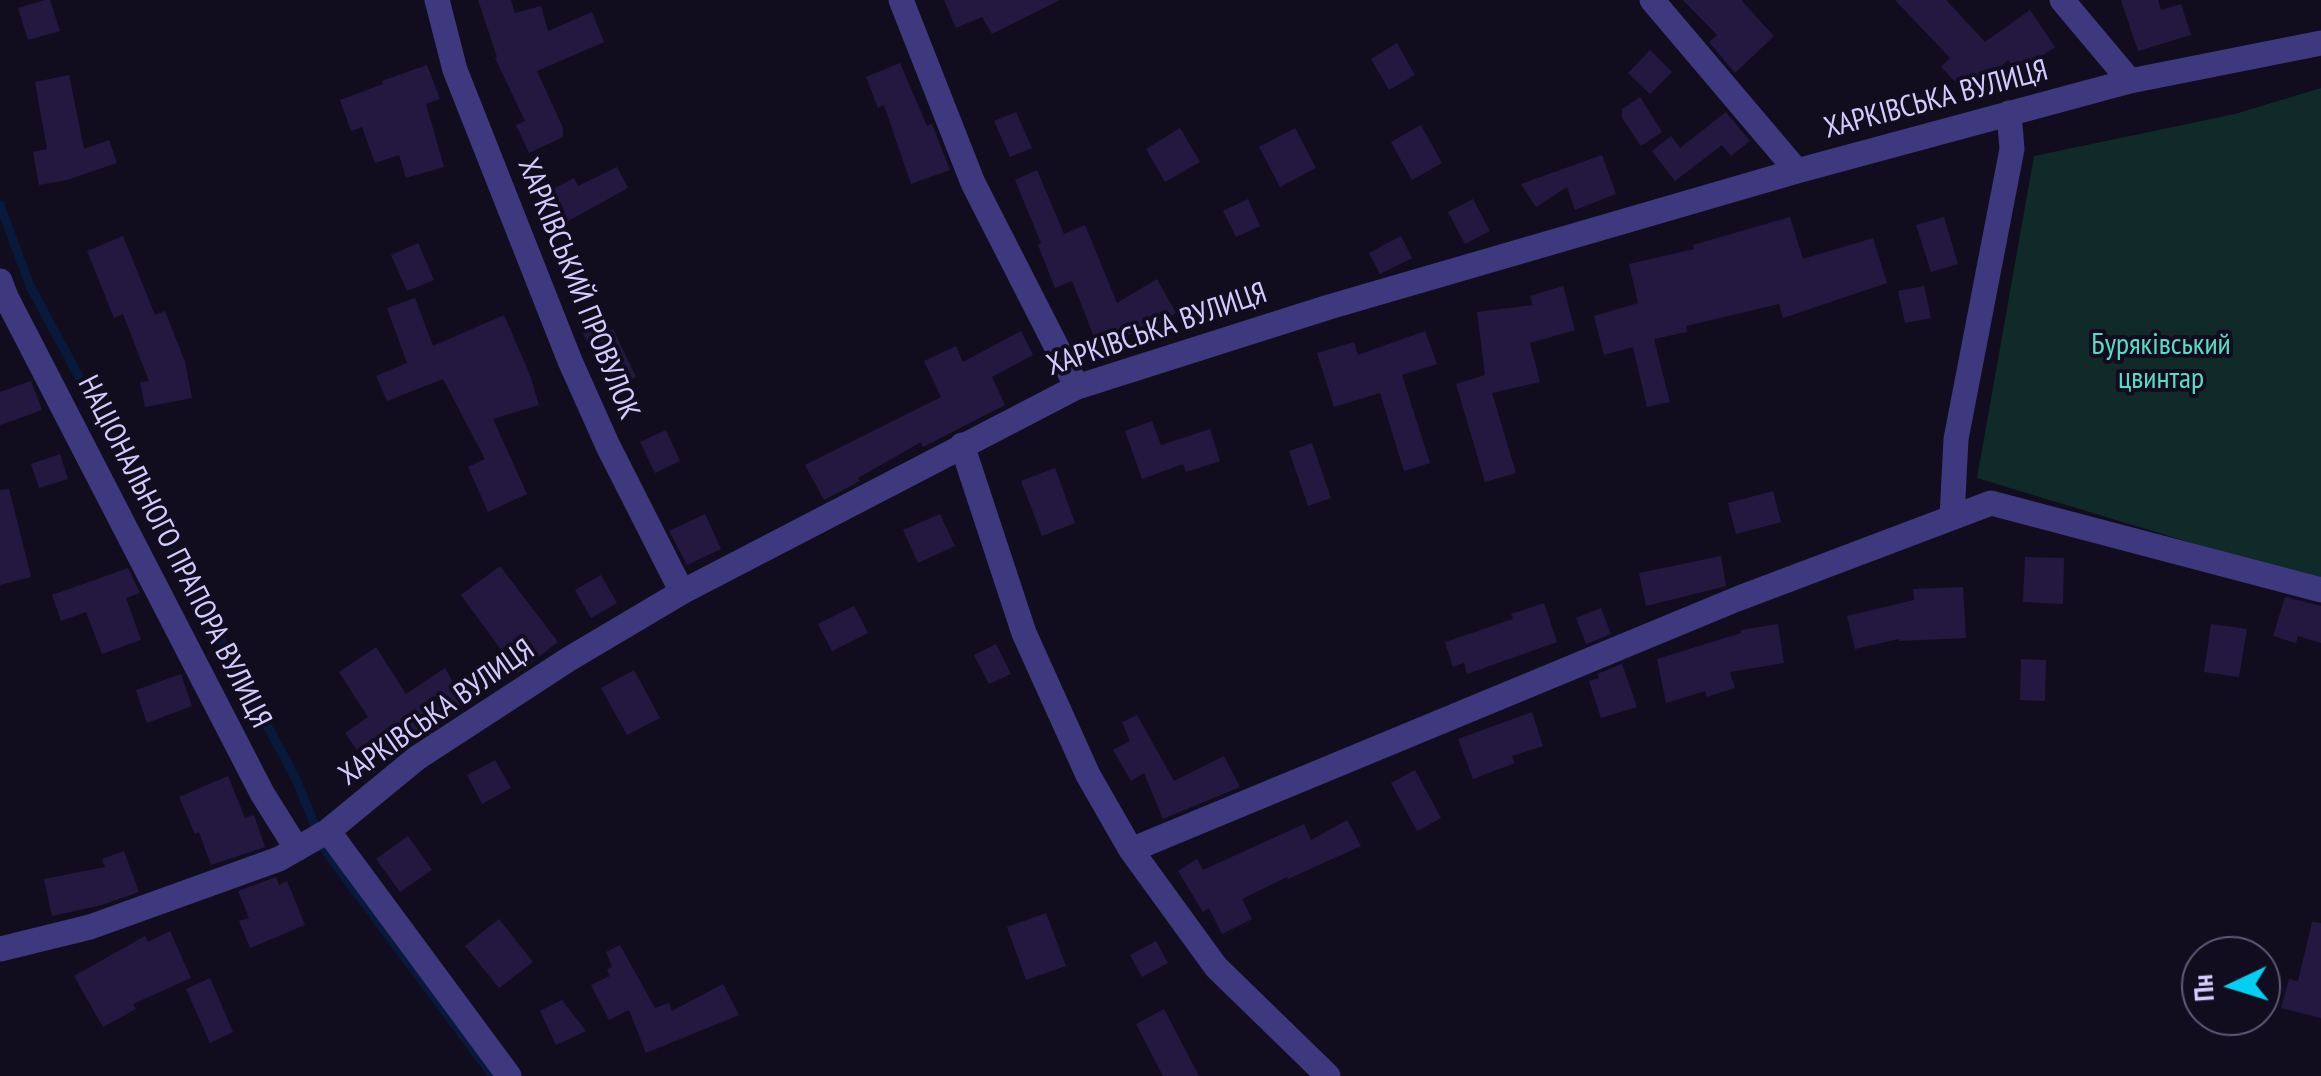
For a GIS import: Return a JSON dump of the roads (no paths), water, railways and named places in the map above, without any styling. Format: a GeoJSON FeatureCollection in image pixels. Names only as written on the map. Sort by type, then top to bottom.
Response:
{"type":"FeatureCollection","features":[{"type":"Feature","properties":{"kind":"street","name":"ХАРКІВСЬКИЙ ПРОВУЛОК"},"geometry":{"type":"LineString","coordinates":[[437,0],[455,70],[570,361],[682,592]]}},
{"type":"Feature","properties":{"kind":"street"},"geometry":{"type":"LineString","coordinates":[[901,0],[973,183],[1077,387]]}},
{"type":"Feature","properties":{"kind":"street"},"geometry":{"type":"LineString","coordinates":[[1652,0],[1797,170]]}},
{"type":"Feature","properties":{"kind":"street"},"geometry":{"type":"LineString","coordinates":[[2062,0],[2130,81]]}},
{"type":"Feature","properties":{"kind":"street","name":"ХАРКІВСЬКА ВУЛИЦЯ"},"geometry":{"type":"LineString","coordinates":[[0,948],[90,927],[279,859],[328,832],[417,758],[569,659],[682,592],[1077,387],[1329,307],[1797,170],[2130,81],[2321,42]]}},
{"type":"Feature","properties":{"kind":"street"},"geometry":{"type":"LineString","coordinates":[[1952,517],[1956,439],[2012,149],[2009,113]]}},
{"type":"Feature","properties":{"kind":"street","name":"НАЦІОНАЛЬНОГО ПРАПОРА ВУЛИЦЯ"},"geometry":{"type":"LineString","coordinates":[[0,281],[262,793],[297,849]]}},
{"type":"Feature","properties":{"kind":"street"},"geometry":{"type":"LineString","coordinates":[[962,446],[1024,633],[1088,775],[1131,850],[1216,967],[1328,1076]]}},
{"type":"Feature","properties":{"kind":"street"},"geometry":{"type":"LineString","coordinates":[[1131,850],[1736,599],[1991,503],[2321,590]]}},
{"type":"Feature","properties":{"kind":"street"},"geometry":{"type":"LineString","coordinates":[[328,832],[508,1076]]}},
{"type":"Feature","properties":{"kind":"waterway"},"geometry":{"type":"LineString","coordinates":[[0,205],[30,286],[295,777],[325,850],[493,1076]]}},
{"type":"Feature","properties":{"kind":"park label","name":"Буряківський цвинтар"},"geometry":{"type":"Point","coordinates":[2161,362]}}]}
